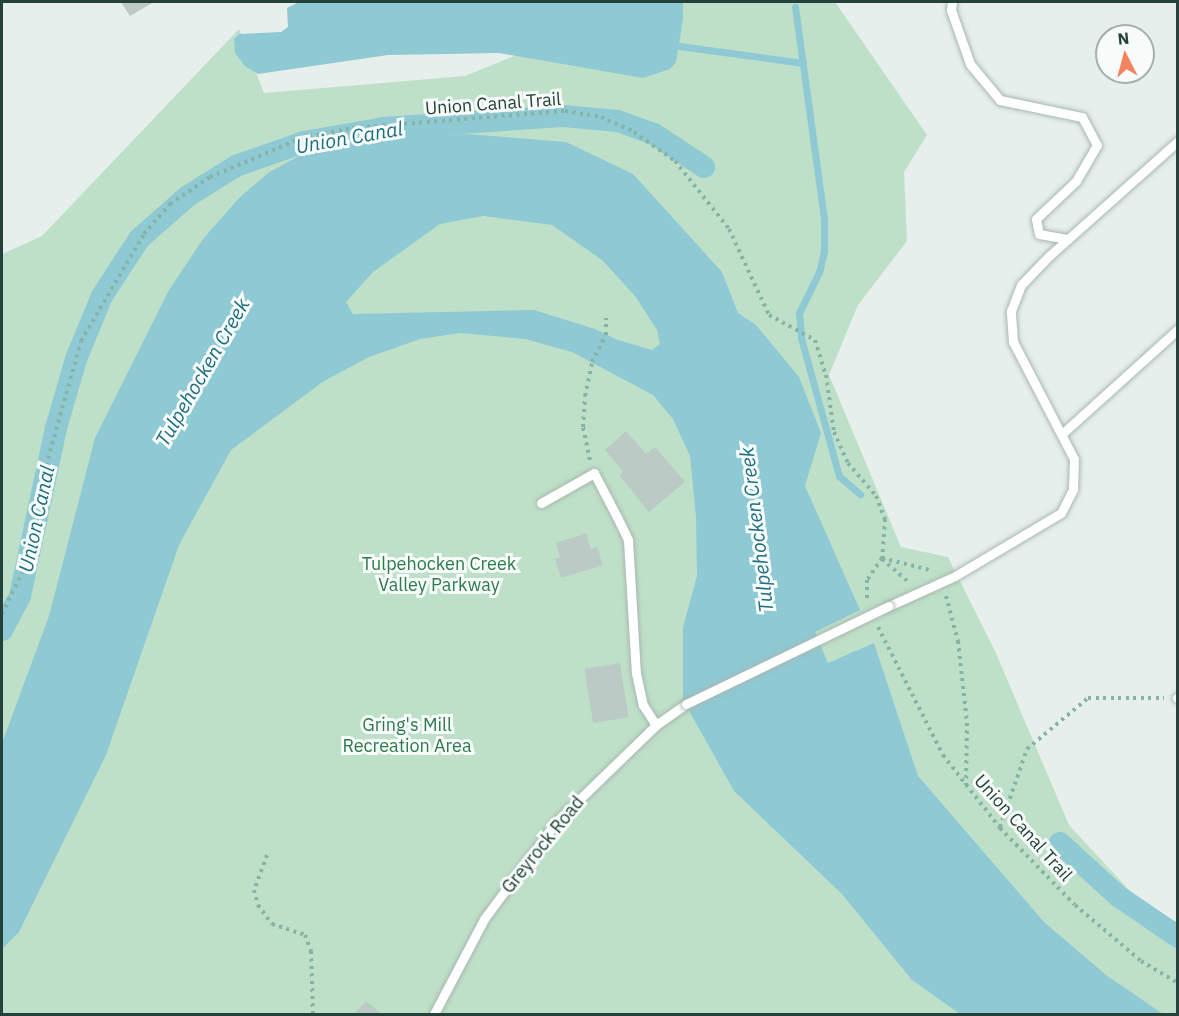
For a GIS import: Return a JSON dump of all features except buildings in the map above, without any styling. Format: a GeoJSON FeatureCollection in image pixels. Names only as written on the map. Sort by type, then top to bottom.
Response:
{"type":"FeatureCollection","features":[{"type":"Feature","properties":{"kind":"lane"},"geometry":{"type":"LineString","coordinates":[[952,2],[951,10],[969,64],[1000,100],[1082,117],[1097,145],[1076,180],[1036,219],[1039,234],[1067,239]]}},
{"type":"Feature","properties":{"kind":"lane","name":"Greyrock Road"},"geometry":{"type":"LineString","coordinates":[[434,1014],[484,920],[550,831],[656,725],[686,704],[940,581],[1040,528],[1060,513],[1073,489],[1074,459],[1063,433],[1013,342],[1011,311],[1021,285],[1067,239],[1178,141]]}},
{"type":"Feature","properties":{"kind":"lane"},"geometry":{"type":"LineString","coordinates":[[1063,433],[1178,329]]}},
{"type":"Feature","properties":{"kind":"lane"},"geometry":{"type":"LineString","coordinates":[[541,503],[594,473],[628,540],[636,673],[643,705],[656,725]]}},
{"type":"Feature","properties":{"kind":"path","name":"Union Canal Trail"},"geometry":{"type":"LineString","coordinates":[[2,614],[28,560],[44,473],[81,341],[138,243],[170,204],[210,177],[302,138],[352,128],[565,111],[601,117],[634,132],[675,161],[729,229],[769,315],[790,327],[809,334],[819,346],[826,375],[834,432],[848,463],[876,496],[885,519],[882,558],[867,580],[868,607]]}},
{"type":"Feature","properties":{"kind":"path"},"geometry":{"type":"LineString","coordinates":[[594,473],[583,427],[592,362],[606,335],[606,318]]}},
{"type":"Feature","properties":{"kind":"path"},"geometry":{"type":"LineString","coordinates":[[882,558],[930,570],[940,581],[958,641],[967,723],[966,786]]}},
{"type":"Feature","properties":{"kind":"path"},"geometry":{"type":"LineString","coordinates":[[882,558],[910,584],[905,587]]}},
{"type":"Feature","properties":{"kind":"path","name":"Union Canal Trail"},"geometry":{"type":"LineString","coordinates":[[875,621],[944,755],[1000,828],[1075,905],[1141,961],[1178,983]]}},
{"type":"Feature","properties":{"kind":"path"},"geometry":{"type":"LineString","coordinates":[[1000,828],[1027,749],[1088,698],[1177,698]]}},
{"type":"Feature","properties":{"kind":"path"},"geometry":{"type":"LineString","coordinates":[[267,855],[255,883],[258,905],[272,924],[305,935],[311,951],[313,1014]]}},
{"type":"Feature","properties":{"kind":"green space","name":"Tulpehocken Creek Valley Parkway"},"geometry":{"type":"Polygon","coordinates":[[[575,2],[835,2],[927,135],[904,172],[907,241],[858,305],[829,375],[901,547],[948,557],[995,651],[1069,825],[1142,904],[1177,922],[1177,1014],[2,1014],[2,254],[42,236],[239,29],[264,93],[465,76],[578,30],[575,2]]]}},
{"type":"Feature","properties":{"kind":"water"},"geometry":{"type":"Polygon","coordinates":[[[299,2],[683,2],[683,19],[676,62],[670,69],[643,78],[499,53],[388,55],[258,74],[245,66],[235,53],[234,39],[239,34],[281,32],[288,27],[287,8],[299,2]]]}},
{"type":"Feature","properties":{"kind":"water","name":"Tulpehocken Creek"},"geometry":{"type":"Polygon","coordinates":[[[468,134],[566,142],[633,174],[722,272],[738,313],[756,325],[799,377],[821,433],[805,486],[860,610],[815,632],[828,663],[874,643],[918,776],[1044,922],[1106,975],[1163,1014],[960,1014],[912,980],[842,894],[734,791],[683,700],[683,627],[697,576],[696,517],[690,456],[673,419],[653,395],[572,352],[525,339],[460,333],[420,339],[369,357],[324,381],[231,450],[179,545],[106,755],[19,932],[2,949],[2,743],[49,616],[95,438],[169,290],[203,239],[239,198],[268,173],[306,152],[395,136],[468,134]],[[483,216],[440,224],[373,272],[346,302],[353,314],[534,310],[652,350],[660,344],[657,330],[635,296],[602,260],[552,225],[483,216]]]}},
{"type":"Feature","properties":{"kind":"waterway"},"geometry":{"type":"LineString","coordinates":[[795,7],[824,218],[824,251],[819,272],[799,313],[801,338],[839,476],[860,494]]}},
{"type":"Feature","properties":{"kind":"waterway"},"geometry":{"type":"LineString","coordinates":[[672,45],[803,63]]}},
{"type":"Feature","properties":{"kind":"waterway","name":"Union Canal"},"geometry":{"type":"LineString","coordinates":[[2,630],[20,596],[56,428],[76,359],[102,296],[139,239],[188,196],[236,166],[304,142],[384,128],[563,116],[618,121],[654,134],[704,167]]}},
{"type":"Feature","properties":{"kind":"waterway","name":"Union Canal"},"geometry":{"type":"LineString","coordinates":[[1060,843],[1118,896],[1178,937]]}},
{"type":"Feature","properties":{"kind":"park label","name":"Gring's Mill Recreation Area"},"geometry":{"type":"Point","coordinates":[407,736]}}]}
